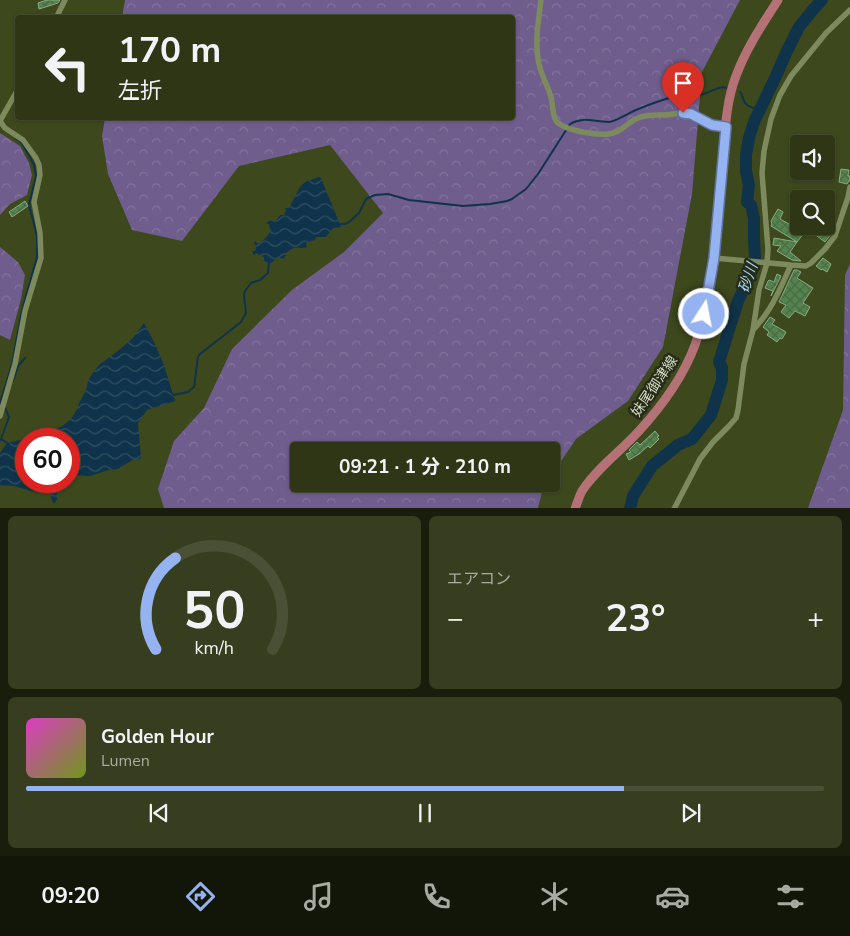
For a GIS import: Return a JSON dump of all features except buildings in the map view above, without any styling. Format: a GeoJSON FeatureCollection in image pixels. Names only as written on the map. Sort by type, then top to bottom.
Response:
{"type":"FeatureCollection","features":[{"type":"Feature","properties":{"kind":"main road","name":"妹尾御津線"},"geometry":{"type":"LineString","coordinates":[[574,508],[582,492],[601,468],[641,430],[673,387],[694,347],[707,301],[714,258],[726,127],[735,77],[755,36],[778,0]]}},
{"type":"Feature","properties":{"kind":"street"},"geometry":{"type":"LineString","coordinates":[[58,15],[65,0]]}},
{"type":"Feature","properties":{"kind":"street"},"geometry":{"type":"LineString","coordinates":[[541,0],[537,53],[539,66],[551,97],[556,121],[568,128],[598,134],[610,134],[619,131],[643,116],[683,113],[691,114],[712,125],[726,127]]}},
{"type":"Feature","properties":{"kind":"street"},"geometry":{"type":"LineString","coordinates":[[674,508],[700,459],[736,418],[744,364],[753,330],[768,249],[762,173],[764,151],[780,95],[791,76],[826,33],[850,10]]}},
{"type":"Feature","properties":{"kind":"street"},"geometry":{"type":"LineString","coordinates":[[0,416],[15,364],[25,310],[41,258],[40,233],[34,202],[40,175],[36,158],[23,140],[5,128],[0,121],[15,94]]}},
{"type":"Feature","properties":{"kind":"street"},"geometry":{"type":"LineString","coordinates":[[714,258],[806,266],[825,249],[835,236],[850,187]]}},
{"type":"Feature","properties":{"kind":"street"},"geometry":{"type":"LineString","coordinates":[[753,330],[773,305],[791,265]]}},
{"type":"Feature","properties":{"kind":"green space"},"geometry":{"type":"Polygon","coordinates":[[[125,0],[740,0],[702,72],[692,194],[663,347],[628,401],[576,439],[560,463],[560,442],[290,442],[290,492],[542,492],[538,508],[164,508],[158,489],[174,441],[204,408],[232,349],[292,290],[344,252],[383,213],[330,145],[239,166],[182,241],[132,230],[108,174],[102,136],[105,120],[515,120],[515,15],[122,15],[125,0]]]}},
{"type":"Feature","properties":{"kind":"green space"},"geometry":{"type":"Polygon","coordinates":[[[0,133],[20,146],[29,163],[32,175],[27,195],[10,204],[0,215],[0,133]]]}},
{"type":"Feature","properties":{"kind":"green space"},"geometry":{"type":"Polygon","coordinates":[[[0,247],[18,262],[25,275],[10,340],[0,335],[0,247]]]}},
{"type":"Feature","properties":{"kind":"green space"},"geometry":{"type":"Polygon","coordinates":[[[850,264],[850,508],[808,508],[843,410],[845,275],[850,264]]]}},
{"type":"Feature","properties":{"kind":"water"},"geometry":{"type":"Polygon","coordinates":[[[319,177],[341,227],[333,228],[326,237],[317,237],[315,240],[307,242],[307,247],[292,249],[286,253],[283,259],[278,257],[271,263],[264,261],[264,257],[256,253],[254,256],[252,251],[256,249],[255,241],[258,244],[260,243],[271,231],[270,225],[266,223],[276,220],[280,215],[284,215],[285,209],[289,208],[300,187],[305,182],[319,177]]]}},
{"type":"Feature","properties":{"kind":"water"},"geometry":{"type":"Polygon","coordinates":[[[144,323],[164,365],[175,401],[147,410],[138,423],[140,459],[134,459],[118,469],[90,476],[80,475],[80,428],[58,428],[70,420],[78,408],[88,381],[100,364],[133,338],[144,323]]]}},
{"type":"Feature","properties":{"kind":"water"},"geometry":{"type":"Polygon","coordinates":[[[15,441],[15,486],[0,485],[0,453],[7,443],[15,441]]]}},
{"type":"Feature","properties":{"kind":"water"},"geometry":{"type":"Polygon","coordinates":[[[48,493],[56,493],[55,503],[53,503],[50,494],[48,493]]]}},
{"type":"Feature","properties":{"kind":"waterway","name":"砂川"},"geometry":{"type":"LineString","coordinates":[[630,508],[633,496],[652,466],[678,445],[692,439],[711,415],[722,380],[722,368],[719,362],[738,301],[753,269],[755,258],[754,218],[751,205],[747,202],[749,185],[746,171],[746,155],[749,138],[754,122],[799,27],[822,0]]}},
{"type":"Feature","properties":{"kind":"waterway"},"geometry":{"type":"LineString","coordinates":[[339,224],[349,222],[359,213],[366,199],[375,195],[388,194],[409,200],[463,206],[507,201],[526,189],[538,174],[570,124],[579,120],[611,122],[633,111],[682,94],[700,95],[718,88],[728,88]]}},
{"type":"Feature","properties":{"kind":"waterway"},"geometry":{"type":"LineString","coordinates":[[740,92],[746,104],[760,111]]}},
{"type":"Feature","properties":{"kind":"waterway"},"geometry":{"type":"LineString","coordinates":[[0,403],[12,364],[22,310],[37,257],[37,236],[29,205],[36,176],[34,165],[22,143],[16,138]]}},
{"type":"Feature","properties":{"kind":"waterway"},"geometry":{"type":"LineString","coordinates":[[173,395],[188,392],[194,387],[200,354],[241,322],[246,313],[245,291],[251,283],[260,280],[268,273],[269,262]]}},
{"type":"Feature","properties":{"kind":"waterway"},"geometry":{"type":"LineString","coordinates":[[13,381],[18,366],[25,358]]}},
{"type":"Feature","properties":{"kind":"waterway"},"geometry":{"type":"LineString","coordinates":[[0,440],[9,417],[5,408]]}},
{"type":"Feature","properties":{"kind":"waterway"},"geometry":{"type":"LineString","coordinates":[[1,439],[9,444]]}},
{"type":"Feature","properties":{"kind":"route"},"geometry":{"type":"LineString","coordinates":[[683,113],[691,114],[712,125],[726,127],[714,258],[704,314]]}}]}
